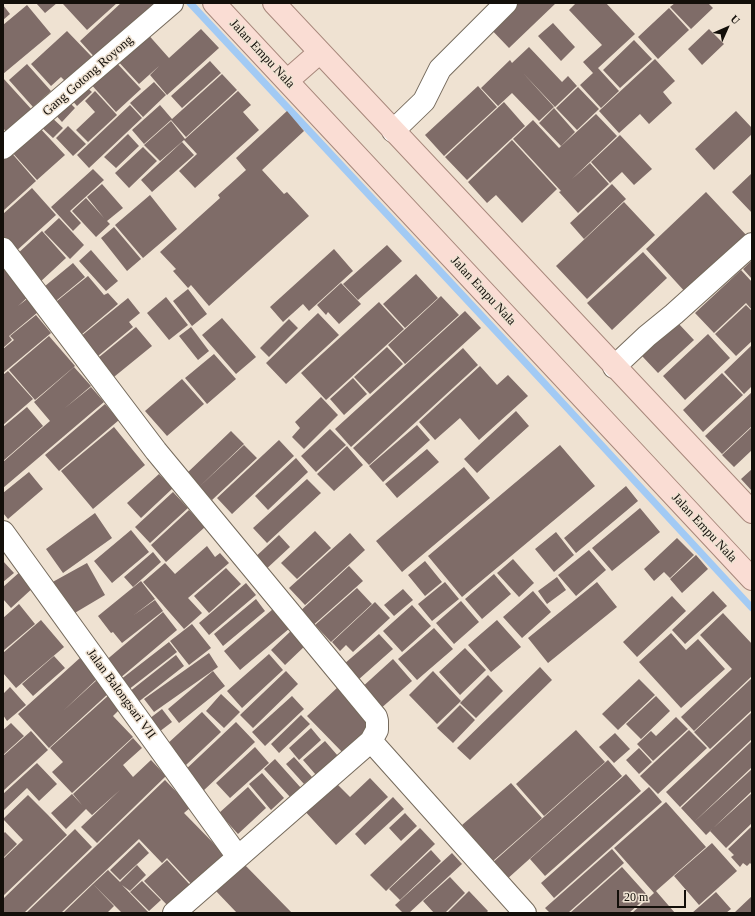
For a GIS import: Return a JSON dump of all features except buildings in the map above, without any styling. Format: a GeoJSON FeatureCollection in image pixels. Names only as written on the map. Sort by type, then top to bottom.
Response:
{"type":"FeatureCollection","features":[{"type":"Feature","properties":{"kind":"main road","name":"Jalan Empu Nala"},"geometry":{"type":"LineString","coordinates":[[214,3],[752,579]]}},
{"type":"Feature","properties":{"kind":"main road"},"geometry":{"type":"LineString","coordinates":[[274,3],[614,367],[752,512]]}},
{"type":"Feature","properties":{"kind":"main road"},"geometry":{"type":"LineString","coordinates":[[287,81],[320,52]]}},
{"type":"Feature","properties":{"kind":"street","name":"Gang Gotong Royong"},"geometry":{"type":"LineString","coordinates":[[3,148],[172,3]]}},
{"type":"Feature","properties":{"kind":"street"},"geometry":{"type":"LineString","coordinates":[[393,131],[424,101],[440,69],[506,3]]}},
{"type":"Feature","properties":{"kind":"street"},"geometry":{"type":"LineString","coordinates":[[614,367],[752,244]]}},
{"type":"Feature","properties":{"kind":"street"},"geometry":{"type":"LineString","coordinates":[[3,249],[156,452],[376,717],[378,726],[371,741],[174,913]]}},
{"type":"Feature","properties":{"kind":"street","name":"Jalan Balongsari VII"},"geometry":{"type":"LineString","coordinates":[[3,532],[238,857]]}},
{"type":"Feature","properties":{"kind":"street"},"geometry":{"type":"LineString","coordinates":[[371,741],[525,913]]}},
{"type":"Feature","properties":{"kind":"waterway"},"geometry":{"type":"LineString","coordinates":[[190,3],[752,608]]}}]}
